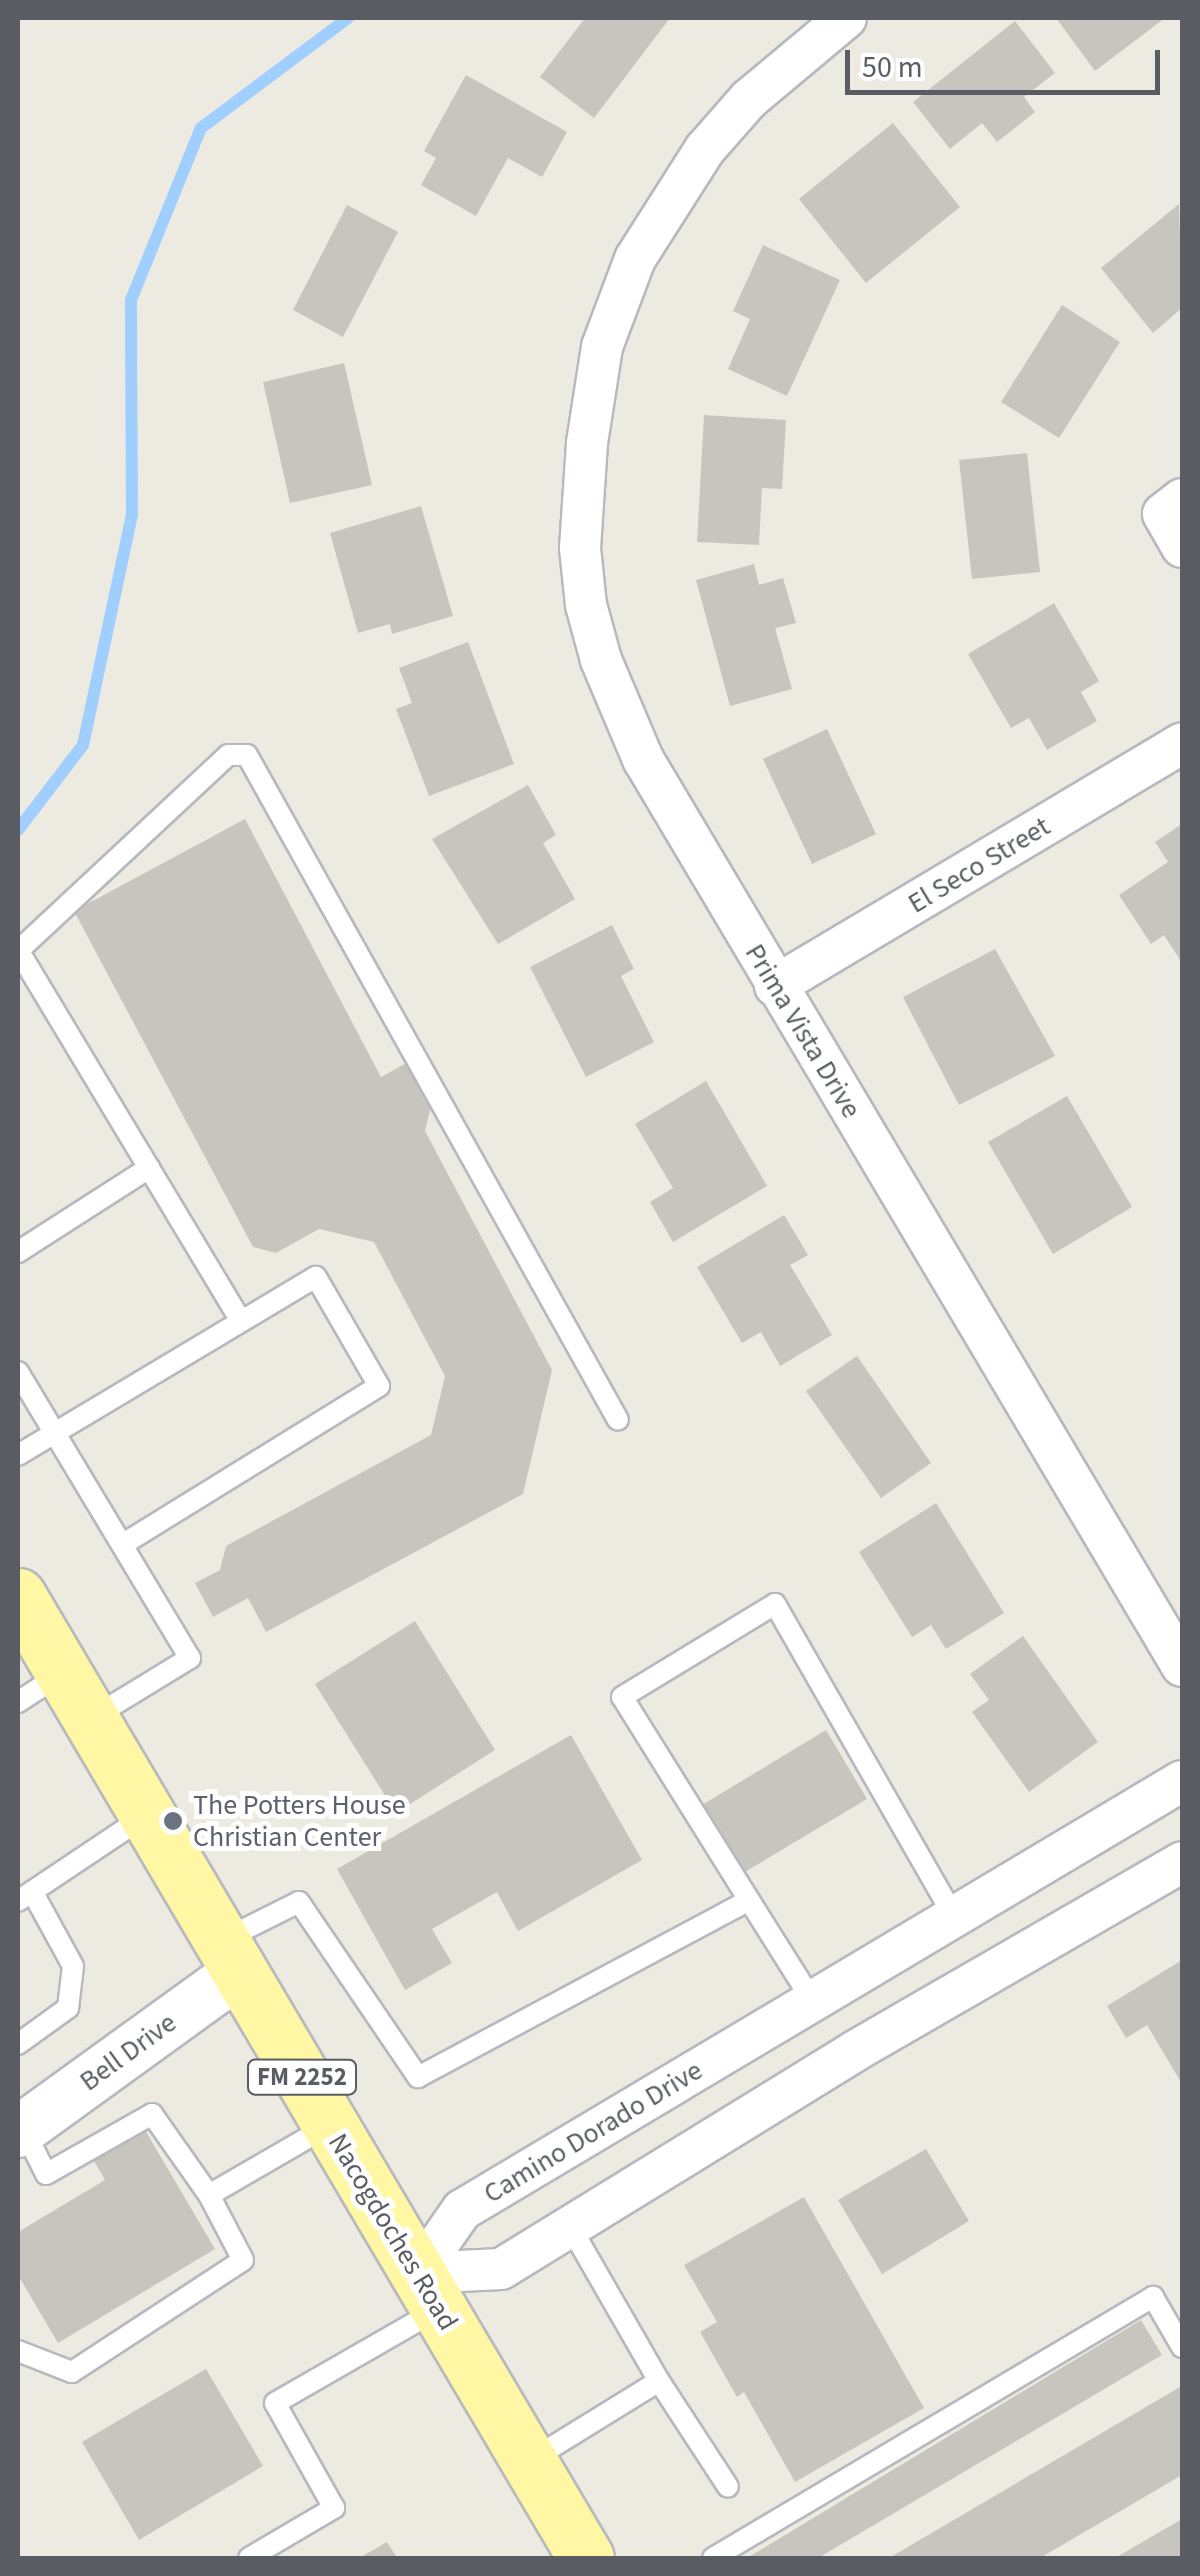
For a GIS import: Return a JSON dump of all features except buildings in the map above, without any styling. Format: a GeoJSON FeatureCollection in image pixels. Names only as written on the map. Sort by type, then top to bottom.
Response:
{"type":"FeatureCollection","features":[{"type":"Feature","properties":{"kind":"main road","name":"Nacogdoches Road"},"geometry":{"type":"LineString","coordinates":[[18,1596],[586,2558]]}},
{"type":"Feature","properties":{"kind":"street","name":"Prima Vista Drive"},"geometry":{"type":"LineString","coordinates":[[846,18],[748,99],[705,149],[635,259],[602,348],[580,548],[601,660],[643,758],[1182,1666]]}},
{"type":"Feature","properties":{"kind":"street","name":"El Seco Street"},"geometry":{"type":"LineString","coordinates":[[775,986],[1182,744]]}},
{"type":"Feature","properties":{"kind":"street","name":"Camino Dorado Drive"},"geometry":{"type":"LineString","coordinates":[[428,2291],[462,2210],[1182,1781]]}},
{"type":"Feature","properties":{"kind":"street"},"geometry":{"type":"LineString","coordinates":[[428,2291],[501,2269],[855,2050],[1182,1862]]}},
{"type":"Feature","properties":{"kind":"street","name":"Bell Drive"},"geometry":{"type":"LineString","coordinates":[[20,2130],[230,1956]]}},
{"type":"Feature","properties":{"kind":"lane"},"geometry":{"type":"LineString","coordinates":[[241,1321],[18,951],[228,755],[247,756],[618,1420]]}},
{"type":"Feature","properties":{"kind":"lane"},"geometry":{"type":"LineString","coordinates":[[18,1252],[149,1168]]}},
{"type":"Feature","properties":{"kind":"lane"},"geometry":{"type":"LineString","coordinates":[[18,1456],[316,1277],[380,1386],[122,1545]]}},
{"type":"Feature","properties":{"kind":"lane"},"geometry":{"type":"LineString","coordinates":[[18,1372],[190,1658],[90,1719]]}},
{"type":"Feature","properties":{"kind":"lane"},"geometry":{"type":"LineString","coordinates":[[812,2000],[622,1697],[775,1604],[954,1918]]}},
{"type":"Feature","properties":{"kind":"lane"},"geometry":{"type":"LineString","coordinates":[[18,1702],[63,1673]]}},
{"type":"Feature","properties":{"kind":"lane"},"geometry":{"type":"LineString","coordinates":[[18,2044],[68,2008],[74,1966],[25,1896],[147,1815]]}},
{"type":"Feature","properties":{"kind":"lane"},"geometry":{"type":"LineString","coordinates":[[230,1956],[299,1902],[418,2078],[749,1900]]}},
{"type":"Feature","properties":{"kind":"lane"},"geometry":{"type":"LineString","coordinates":[[18,2352],[72,2372],[243,2260],[209,2195],[152,2114],[46,2174],[20,2130]]}},
{"type":"Feature","properties":{"kind":"lane"},"geometry":{"type":"LineString","coordinates":[[209,2195],[330,2126]]}},
{"type":"Feature","properties":{"kind":"lane"},"geometry":{"type":"LineString","coordinates":[[570,2226],[659,2381],[728,2487]]}},
{"type":"Feature","properties":{"kind":"lane"},"geometry":{"type":"LineString","coordinates":[[249,2558],[334,2508],[275,2403],[428,2291]]}},
{"type":"Feature","properties":{"kind":"lane"},"geometry":{"type":"LineString","coordinates":[[714,2558],[1152,2296],[1182,2346]]}},
{"type":"Feature","properties":{"kind":"lane"},"geometry":{"type":"LineString","coordinates":[[529,2462],[659,2381]]}},
{"type":"Feature","properties":{"kind":"waterway"},"geometry":{"type":"LineString","coordinates":[[18,830],[83,745],[132,515],[131,300],[201,128],[348,18]]}},
{"type":"Feature","properties":{"kind":"place","name":"The Potters House Christian Center"},"geometry":{"type":"Point","coordinates":[173,1821]}}]}
